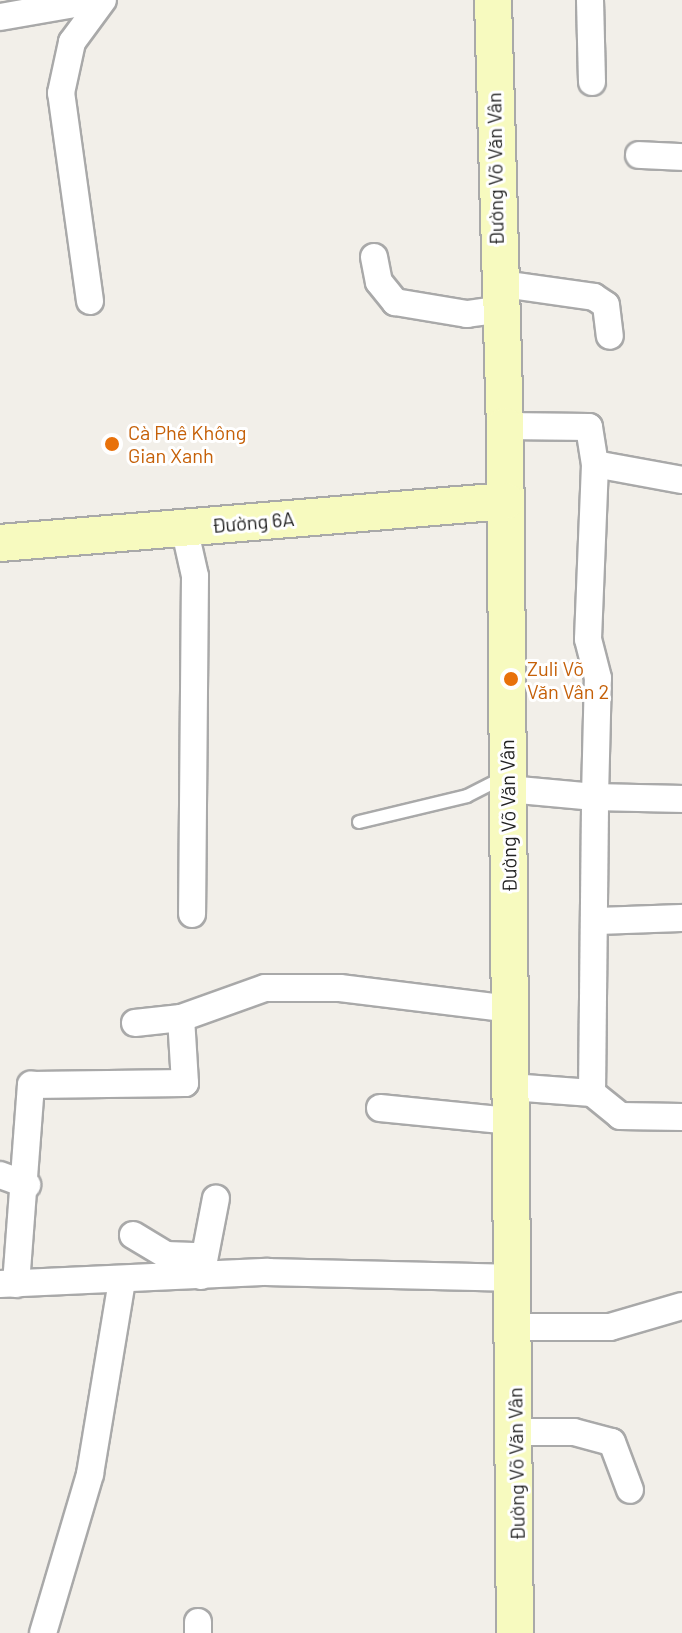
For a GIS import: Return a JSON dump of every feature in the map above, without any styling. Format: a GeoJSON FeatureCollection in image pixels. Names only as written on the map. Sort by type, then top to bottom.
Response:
{"type":"FeatureCollection","features":[{"type":"Feature","properties":{"kind":"street"},"geometry":{"type":"LineString","coordinates":[[0,17],[97,0]]}},
{"type":"Feature","properties":{"kind":"street"},"geometry":{"type":"LineString","coordinates":[[90,301],[61,93],[72,42],[103,0]]}},
{"type":"Feature","properties":{"kind":"street","name":"Đường Võ Văn Vân"},"geometry":{"type":"LineString","coordinates":[[493,0],[497,296],[505,426],[515,1278],[515,1633]]}},
{"type":"Feature","properties":{"kind":"street"},"geometry":{"type":"LineString","coordinates":[[590,0],[592,82]]}},
{"type":"Feature","properties":{"kind":"street"},"geometry":{"type":"LineString","coordinates":[[639,155],[682,157]]}},
{"type":"Feature","properties":{"kind":"street"},"geometry":{"type":"LineString","coordinates":[[374,257],[379,282],[395,302],[467,314],[497,296],[594,297],[606,305],[610,336]]}},
{"type":"Feature","properties":{"kind":"street"},"geometry":{"type":"LineString","coordinates":[[505,426],[589,427],[595,464],[588,639],[598,678],[595,797],[597,921],[592,1093]]}},
{"type":"Feature","properties":{"kind":"street"},"geometry":{"type":"LineString","coordinates":[[595,464],[682,480]]}},
{"type":"Feature","properties":{"kind":"street","name":"Đường 6A"},"geometry":{"type":"LineString","coordinates":[[0,543],[505,501]]}},
{"type":"Feature","properties":{"kind":"street"},"geometry":{"type":"LineString","coordinates":[[184,527],[195,576],[192,914]]}},
{"type":"Feature","properties":{"kind":"street"},"geometry":{"type":"LineString","coordinates":[[508,782],[595,797],[682,799]]}},
{"type":"Feature","properties":{"kind":"street"},"geometry":{"type":"LineString","coordinates":[[597,921],[682,918]]}},
{"type":"Feature","properties":{"kind":"street"},"geometry":{"type":"LineString","coordinates":[[135,1023],[181,1018],[265,988],[340,988],[510,1009]]}},
{"type":"Feature","properties":{"kind":"street"},"geometry":{"type":"LineString","coordinates":[[181,1018],[185,1083],[31,1085],[27,1185],[8,1284],[122,1281],[201,1266],[515,1278]]}},
{"type":"Feature","properties":{"kind":"street"},"geometry":{"type":"LineString","coordinates":[[380,1108],[511,1104],[592,1093],[620,1116],[682,1117]]}},
{"type":"Feature","properties":{"kind":"street"},"geometry":{"type":"LineString","coordinates":[[0,1175],[27,1185]]}},
{"type":"Feature","properties":{"kind":"street"},"geometry":{"type":"LineString","coordinates":[[201,1266],[216,1198]]}},
{"type":"Feature","properties":{"kind":"street"},"geometry":{"type":"LineString","coordinates":[[133,1235],[166,1255],[201,1266]]}},
{"type":"Feature","properties":{"kind":"street"},"geometry":{"type":"LineString","coordinates":[[43,1633],[90,1474],[122,1281]]}},
{"type":"Feature","properties":{"kind":"street"},"geometry":{"type":"LineString","coordinates":[[515,1327],[610,1327],[682,1306]]}},
{"type":"Feature","properties":{"kind":"street"},"geometry":{"type":"LineString","coordinates":[[516,1432],[574,1432],[612,1442],[630,1490]]}},
{"type":"Feature","properties":{"kind":"lane"},"geometry":{"type":"LineString","coordinates":[[359,822],[467,796],[508,782]]}},
{"type":"Feature","properties":{"kind":"place","name":"Cà Phê Không Gian Xanh"},"geometry":{"type":"Point","coordinates":[112,444]}},
{"type":"Feature","properties":{"kind":"place","name":"Zuli Võ Văn Vân 2"},"geometry":{"type":"Point","coordinates":[511,679]}}]}
